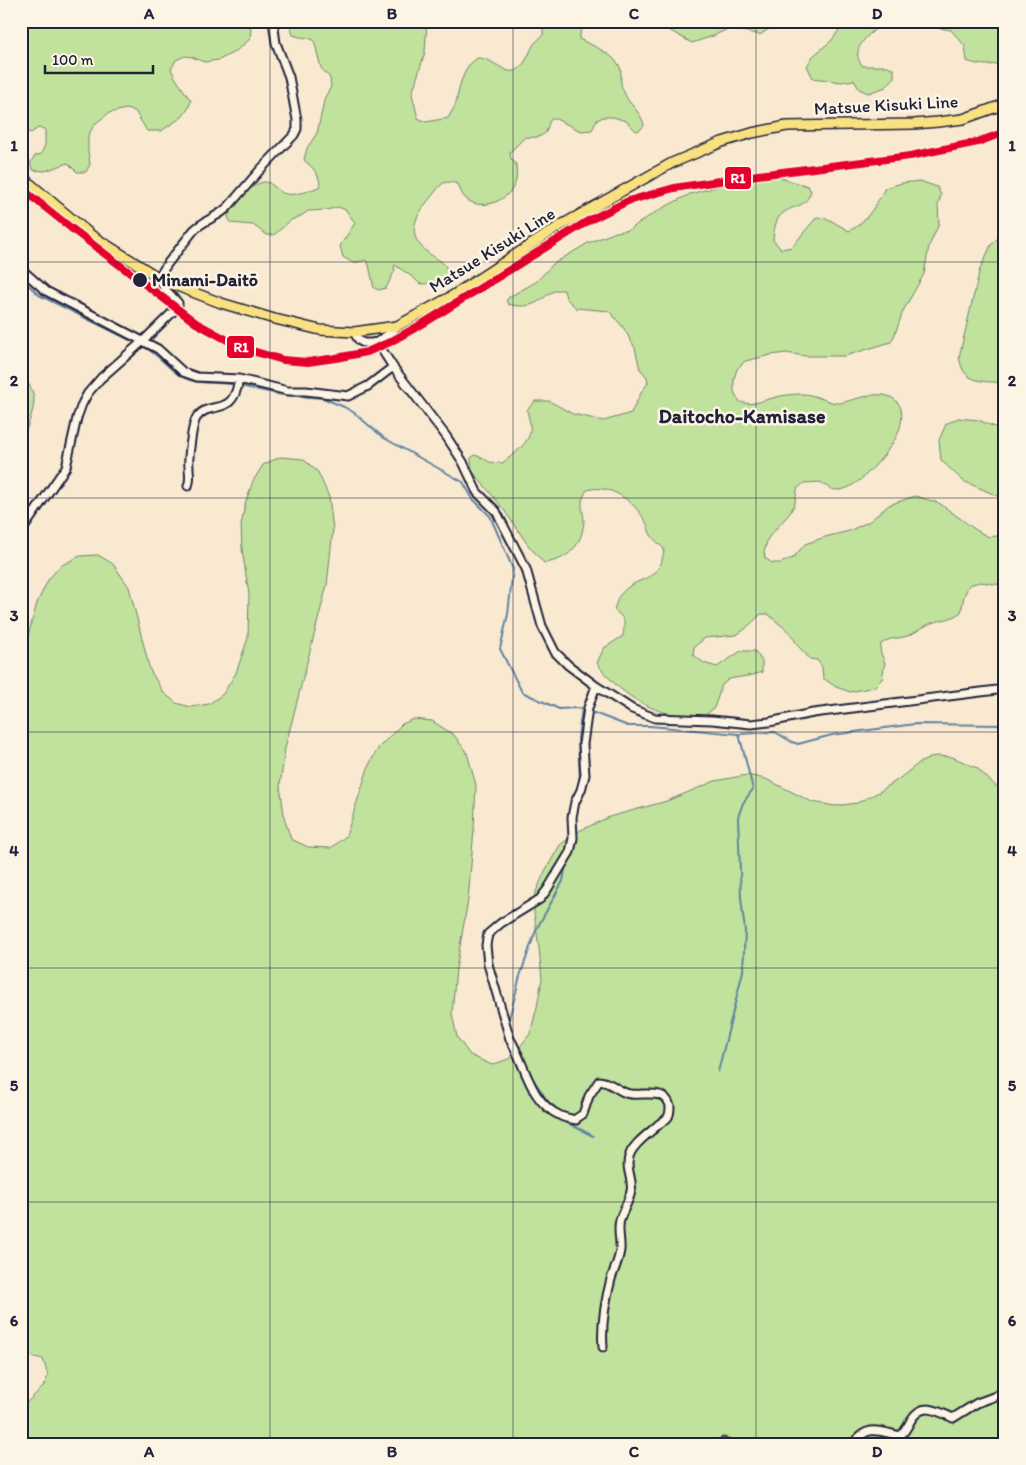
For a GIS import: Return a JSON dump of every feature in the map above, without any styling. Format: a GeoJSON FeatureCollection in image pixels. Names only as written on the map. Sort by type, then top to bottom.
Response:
{"type":"FeatureCollection","features":[{"type":"Feature","properties":{"kind":"main road","name":"Matsue Kisuki Line"},"geometry":{"type":"LineString","coordinates":[[21,176],[91,235],[161,279],[221,304],[270,318],[320,330],[354,332],[397,326],[452,296],[558,226],[672,163],[722,142],[752,133],[787,126],[914,124],[963,119],[1005,104]]}},
{"type":"Feature","properties":{"kind":"street"},"geometry":{"type":"LineString","coordinates":[[21,532],[66,467],[77,418],[88,393],[101,378],[179,306],[164,288],[161,279],[168,263],[199,225],[228,208],[296,132],[298,120],[289,77],[276,43],[273,21]]}},
{"type":"Feature","properties":{"kind":"street"},"geometry":{"type":"LineString","coordinates":[[21,269],[46,290],[140,343],[158,349],[183,372],[197,377],[288,391],[306,390],[348,396],[368,386],[393,367]]}},
{"type":"Feature","properties":{"kind":"street"},"geometry":{"type":"LineString","coordinates":[[354,332],[358,339],[365,344],[377,342],[392,332],[397,326]]}},
{"type":"Feature","properties":{"kind":"street"},"geometry":{"type":"LineString","coordinates":[[377,342],[393,367],[446,436],[463,462],[477,492],[496,511],[526,569],[542,626],[555,652],[568,665],[596,686],[632,709],[655,718],[712,720],[736,724],[751,724],[813,713],[1005,689]]}},
{"type":"Feature","properties":{"kind":"street"},"geometry":{"type":"LineString","coordinates":[[188,486],[195,420],[204,412],[227,404],[234,396],[238,383]]}},
{"type":"Feature","properties":{"kind":"street"},"geometry":{"type":"LineString","coordinates":[[596,686],[588,708],[583,744],[585,775],[575,802],[572,817],[573,838],[570,852],[540,900],[501,923],[488,934],[486,945],[488,964],[510,1039],[529,1083],[538,1098],[559,1115],[576,1120],[583,1114],[589,1096],[599,1081],[607,1081],[634,1095],[651,1093],[663,1096],[668,1101],[670,1108],[668,1117],[637,1144],[630,1153],[628,1160],[628,1174],[632,1189],[629,1202],[623,1210],[619,1222],[620,1250],[608,1291],[603,1319],[603,1347]]}},
{"type":"Feature","properties":{"kind":"street"},"geometry":{"type":"LineString","coordinates":[[853,1444],[866,1431],[875,1430],[900,1436],[906,1431],[917,1412],[927,1409],[939,1411],[953,1418],[977,1403],[996,1396],[1005,1388]]}},
{"type":"Feature","properties":{"kind":"green space"},"geometry":{"type":"Polygon","coordinates":[[[21,21],[247,21],[251,29],[250,39],[236,51],[219,60],[204,62],[185,56],[176,60],[171,69],[191,101],[182,117],[161,131],[147,131],[135,111],[126,109],[109,113],[96,123],[88,135],[90,164],[86,172],[77,172],[68,163],[45,171],[33,170],[30,163],[35,156],[41,154],[45,145],[45,129],[38,128],[31,133],[25,131],[21,119],[21,21]]]}},
{"type":"Feature","properties":{"kind":"green space"},"geometry":{"type":"Polygon","coordinates":[[[293,21],[427,21],[425,52],[412,94],[418,118],[426,122],[448,118],[455,106],[461,81],[468,66],[477,58],[487,60],[509,71],[514,71],[519,69],[534,44],[543,35],[543,28],[533,21],[576,21],[581,31],[579,39],[602,50],[617,62],[621,69],[621,83],[624,91],[628,100],[640,115],[644,126],[636,131],[626,121],[613,117],[603,117],[597,120],[592,130],[581,131],[556,119],[551,119],[544,134],[536,137],[525,137],[510,152],[511,159],[516,164],[516,180],[509,193],[502,198],[495,202],[479,204],[465,198],[458,184],[447,182],[442,184],[428,200],[418,216],[414,232],[416,239],[422,247],[442,262],[448,274],[435,282],[420,284],[395,265],[395,270],[386,288],[379,290],[374,288],[369,265],[366,260],[353,263],[343,257],[340,246],[355,223],[346,210],[338,207],[327,210],[308,211],[291,220],[274,235],[267,235],[253,225],[231,223],[228,217],[244,195],[255,185],[266,182],[281,192],[289,194],[303,192],[320,186],[317,174],[304,160],[307,148],[317,133],[325,97],[331,87],[330,78],[321,68],[314,40],[293,35],[291,28],[293,21]]]}},
{"type":"Feature","properties":{"kind":"green space"},"geometry":{"type":"Polygon","coordinates":[[[656,21],[788,21],[770,28],[760,35],[728,29],[692,43],[656,21]]]}},
{"type":"Feature","properties":{"kind":"green space"},"geometry":{"type":"Polygon","coordinates":[[[845,21],[888,21],[869,34],[860,46],[858,53],[859,60],[863,66],[888,66],[894,70],[894,78],[886,87],[868,93],[859,89],[854,80],[841,82],[813,78],[807,66],[813,56],[832,40],[845,21]]]}},
{"type":"Feature","properties":{"kind":"green space"},"geometry":{"type":"Polygon","coordinates":[[[920,21],[1005,21],[1005,62],[986,65],[967,61],[965,46],[951,30],[934,27],[920,21]]]}},
{"type":"Feature","properties":{"kind":"green space"},"geometry":{"type":"Polygon","coordinates":[[[778,177],[808,186],[811,191],[806,201],[787,210],[778,218],[773,240],[781,249],[792,247],[817,217],[830,220],[849,231],[855,228],[870,212],[885,188],[902,183],[920,181],[937,187],[941,195],[938,205],[939,224],[929,246],[924,274],[903,311],[891,342],[845,356],[805,356],[786,353],[771,355],[745,361],[737,369],[734,379],[734,392],[740,402],[753,403],[780,396],[803,394],[840,403],[862,397],[886,395],[898,403],[902,416],[895,439],[885,454],[862,479],[845,489],[828,488],[821,482],[804,483],[797,489],[795,503],[790,513],[768,538],[764,552],[765,558],[772,563],[780,563],[793,558],[805,544],[849,531],[870,521],[889,505],[915,496],[939,503],[976,530],[989,537],[1005,535],[1005,590],[1002,585],[980,582],[969,585],[964,596],[961,612],[957,615],[929,624],[907,636],[891,639],[881,644],[880,651],[885,663],[882,679],[874,687],[850,692],[836,687],[823,678],[822,667],[817,660],[810,659],[790,633],[768,614],[761,614],[736,635],[705,638],[694,647],[693,655],[704,663],[717,667],[741,651],[755,651],[762,661],[762,672],[729,679],[722,685],[714,708],[703,717],[676,715],[650,707],[630,696],[612,681],[597,663],[604,648],[623,636],[624,621],[614,610],[619,596],[634,583],[653,574],[662,561],[664,549],[652,537],[642,516],[630,502],[614,492],[605,489],[587,490],[582,501],[583,530],[577,544],[567,555],[544,563],[528,545],[502,507],[472,471],[471,458],[475,455],[489,462],[502,463],[516,452],[525,442],[530,432],[527,410],[535,401],[549,401],[573,414],[604,421],[631,413],[648,383],[647,377],[640,369],[635,348],[623,327],[609,311],[576,308],[566,298],[564,290],[553,291],[536,303],[528,305],[508,304],[506,301],[509,297],[536,282],[553,264],[588,243],[616,232],[628,230],[659,210],[690,194],[731,183],[778,177]]]}},
{"type":"Feature","properties":{"kind":"green space"},"geometry":{"type":"Polygon","coordinates":[[[1005,228],[1005,383],[971,378],[963,370],[959,357],[980,269],[991,245],[1005,228]]]}},
{"type":"Feature","properties":{"kind":"green space"},"geometry":{"type":"Polygon","coordinates":[[[21,377],[30,387],[34,401],[33,410],[21,440],[21,377]]]}},
{"type":"Feature","properties":{"kind":"green space"},"geometry":{"type":"Polygon","coordinates":[[[958,418],[978,420],[1005,429],[1005,499],[963,481],[941,460],[939,440],[946,424],[958,418]]]}},
{"type":"Feature","properties":{"kind":"green space"},"geometry":{"type":"Polygon","coordinates":[[[280,457],[303,459],[318,472],[329,497],[333,529],[327,585],[285,748],[280,786],[285,821],[291,839],[308,847],[331,848],[346,836],[369,765],[379,747],[402,724],[414,719],[432,721],[454,735],[467,753],[476,785],[468,900],[456,969],[452,1014],[457,1037],[470,1055],[492,1065],[511,1058],[530,1034],[542,979],[534,913],[535,894],[545,871],[560,845],[579,831],[609,817],[667,801],[715,781],[747,775],[766,779],[812,802],[835,806],[857,803],[879,792],[919,763],[935,756],[952,757],[977,768],[1002,792],[1005,798],[1005,1444],[21,1444],[21,1408],[43,1387],[48,1376],[43,1359],[21,1354],[21,657],[37,603],[48,580],[60,566],[80,556],[98,555],[113,564],[129,587],[150,670],[163,692],[176,703],[191,707],[209,704],[223,694],[236,673],[248,638],[249,595],[242,549],[241,525],[246,501],[253,481],[263,465],[280,457]]]}},
{"type":"Feature","properties":{"kind":"waterway"},"geometry":{"type":"LineString","coordinates":[[21,278],[39,295],[138,344]]}},
{"type":"Feature","properties":{"kind":"waterway"},"geometry":{"type":"LineString","coordinates":[[143,346],[153,352],[179,375],[192,381],[236,385]]}},
{"type":"Feature","properties":{"kind":"waterway"},"geometry":{"type":"LineString","coordinates":[[240,386],[283,395],[323,398],[344,407],[353,412],[384,438],[463,482],[473,499],[490,516],[513,569],[508,614],[500,649],[522,692],[559,709],[585,709]]}},
{"type":"Feature","properties":{"kind":"waterway"},"geometry":{"type":"LineString","coordinates":[[580,783],[578,738],[582,708]]}},
{"type":"Feature","properties":{"kind":"waterway"},"geometry":{"type":"LineString","coordinates":[[589,711],[628,726],[650,726],[739,734],[775,732],[798,744],[832,735],[915,724],[1005,725]]}},
{"type":"Feature","properties":{"kind":"waterway"},"geometry":{"type":"LineString","coordinates":[[718,1072],[743,971],[745,931],[741,898],[738,817],[743,803],[753,789],[739,734]]}},
{"type":"Feature","properties":{"kind":"waterway"},"geometry":{"type":"LineString","coordinates":[[508,1023],[520,976],[536,930],[563,881],[566,864]]}},
{"type":"Feature","properties":{"kind":"waterway"},"geometry":{"type":"LineString","coordinates":[[510,1027],[517,1046]]}},
{"type":"Feature","properties":{"kind":"waterway"},"geometry":{"type":"LineString","coordinates":[[529,1073],[550,1105]]}},
{"type":"Feature","properties":{"kind":"waterway"},"geometry":{"type":"LineString","coordinates":[[564,1121],[593,1136]]}},
{"type":"Feature","properties":{"kind":"transit line","name":"R1"},"geometry":{"type":"LineString","coordinates":[[21,188],[196,323],[242,348],[283,360],[308,362],[367,352],[390,342],[424,323],[588,221],[628,201],[674,188],[758,175],[910,156],[978,142],[1005,132]]}},
{"type":"Feature","properties":{"kind":"place","name":"Minami-Daitō"},"geometry":{"type":"Point","coordinates":[140,280]}},
{"type":"Feature","properties":{"kind":"district","name":"Daitocho-Kamisase"},"geometry":{"type":"Point","coordinates":[742,416]}}]}
